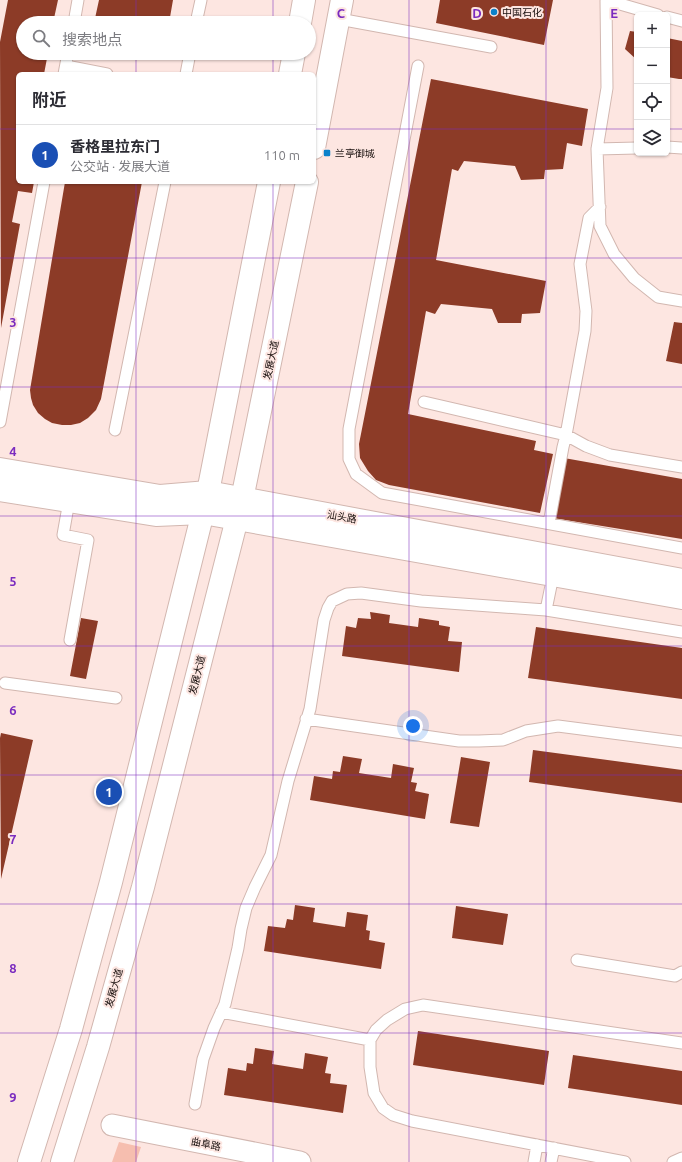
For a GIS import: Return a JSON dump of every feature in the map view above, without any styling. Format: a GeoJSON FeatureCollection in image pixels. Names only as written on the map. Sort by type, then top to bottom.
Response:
{"type":"FeatureCollection","features":[{"type":"Feature","properties":{"kind":"main road"},"geometry":{"type":"LineString","coordinates":[[301,16],[304,0]]}},
{"type":"Feature","properties":{"kind":"main road"},"geometry":{"type":"LineString","coordinates":[[316,137],[340,10]]}},
{"type":"Feature","properties":{"kind":"main road"},"geometry":{"type":"LineString","coordinates":[[290,72],[293,60]]}},
{"type":"Feature","properties":{"kind":"main road"},"geometry":{"type":"LineString","coordinates":[[28,1162],[71,1029],[111,882],[206,503],[269,184]]}},
{"type":"Feature","properties":{"kind":"main road","name":"发展大道"},"geometry":{"type":"LineString","coordinates":[[62,1162],[98,1047],[143,887],[240,509],[307,184]]}},
{"type":"Feature","properties":{"kind":"main road","name":"汕头路"},"geometry":{"type":"LineString","coordinates":[[0,469],[206,503],[555,566],[682,598]]}},
{"type":"Feature","properties":{"kind":"main road","name":"汕头路"},"geometry":{"type":"LineString","coordinates":[[0,490],[156,515],[206,503]]}},
{"type":"Feature","properties":{"kind":"main road","name":"汕头路"},"geometry":{"type":"LineString","coordinates":[[555,566],[682,580]]}},
{"type":"Feature","properties":{"kind":"street","name":"曲阜路"},"geometry":{"type":"LineString","coordinates":[[112,1125],[300,1162]]}},
{"type":"Feature","properties":{"kind":"lane"},"geometry":{"type":"LineString","coordinates":[[75,16],[78,0]]}},
{"type":"Feature","properties":{"kind":"lane"},"geometry":{"type":"LineString","coordinates":[[198,16],[201,0]]}},
{"type":"Feature","properties":{"kind":"lane"},"geometry":{"type":"LineString","coordinates":[[648,12],[606,0],[607,88],[597,149],[600,226],[614,254],[634,278],[658,296],[682,301]]}},
{"type":"Feature","properties":{"kind":"lane"},"geometry":{"type":"LineString","coordinates":[[340,10],[491,47]]}},
{"type":"Feature","properties":{"kind":"lane"},"geometry":{"type":"LineString","coordinates":[[670,19],[682,21]]}},
{"type":"Feature","properties":{"kind":"lane"},"geometry":{"type":"LineString","coordinates":[[67,60],[65,70],[86,72]]}},
{"type":"Feature","properties":{"kind":"lane"},"geometry":{"type":"LineString","coordinates":[[186,72],[189,60]]}},
{"type":"Feature","properties":{"kind":"lane"},"geometry":{"type":"LineString","coordinates":[[418,66],[349,429],[349,459],[356,474],[382,493],[682,548]]}},
{"type":"Feature","properties":{"kind":"lane"},"geometry":{"type":"LineString","coordinates":[[670,147],[682,148]]}},
{"type":"Feature","properties":{"kind":"lane"},"geometry":{"type":"LineString","coordinates":[[597,149],[634,148]]}},
{"type":"Feature","properties":{"kind":"lane"},"geometry":{"type":"LineString","coordinates":[[0,422],[44,184]]}},
{"type":"Feature","properties":{"kind":"lane"},"geometry":{"type":"LineString","coordinates":[[115,430],[165,184]]}},
{"type":"Feature","properties":{"kind":"lane"},"geometry":{"type":"LineString","coordinates":[[549,524],[585,331],[586,311],[580,264],[589,218],[600,208]]}},
{"type":"Feature","properties":{"kind":"lane"},"geometry":{"type":"LineString","coordinates":[[424,402],[566,435],[586,446],[610,455],[682,467]]}},
{"type":"Feature","properties":{"kind":"lane"},"geometry":{"type":"LineString","coordinates":[[69,501],[62,535],[88,540],[70,640]]}},
{"type":"Feature","properties":{"kind":"lane"},"geometry":{"type":"LineString","coordinates":[[546,610],[555,566]]}},
{"type":"Feature","properties":{"kind":"lane"},"geometry":{"type":"LineString","coordinates":[[195,1104],[203,1059],[225,1004],[238,948],[240,929],[246,908],[272,855],[288,781],[310,709],[324,620],[332,601],[347,594],[361,592],[421,601],[546,610],[682,632]]}},
{"type":"Feature","properties":{"kind":"lane"},"geometry":{"type":"LineString","coordinates":[[5,683],[116,698]]}},
{"type":"Feature","properties":{"kind":"lane"},"geometry":{"type":"LineString","coordinates":[[306,719],[459,741],[503,740],[526,731],[558,726],[682,742]]}},
{"type":"Feature","properties":{"kind":"lane"},"geometry":{"type":"LineString","coordinates":[[577,960],[675,976],[682,972]]}},
{"type":"Feature","properties":{"kind":"lane"},"geometry":{"type":"LineString","coordinates":[[625,1162],[412,1121],[393,1115],[383,1108],[374,1093],[370,1067],[370,1040],[376,1030],[387,1020],[406,1009],[423,1005],[682,1043]]}},
{"type":"Feature","properties":{"kind":"lane"},"geometry":{"type":"LineString","coordinates":[[221,1012],[370,1040]]}},
{"type":"Feature","properties":{"kind":"lane"},"geometry":{"type":"LineString","coordinates":[[534,1162],[538,1145]]}},
{"type":"Feature","properties":{"kind":"lane"},"geometry":{"type":"LineString","coordinates":[[551,1162],[554,1148]]}},
{"type":"Feature","properties":{"kind":"lane"},"geometry":{"type":"LineString","coordinates":[[673,1162],[682,1158]]}},
{"type":"Feature","properties":{"kind":"shaded area"},"geometry":{"type":"Polygon","coordinates":[[[119,1142],[141,1147],[136,1162],[112,1162],[119,1142]]]}},
{"type":"Feature","properties":{"kind":"building"},"geometry":{"type":"Polygon","coordinates":[[[8,0],[58,0],[55,16],[16,16],[16,60],[47,60],[44,72],[16,72],[16,184],[34,184],[32,193],[18,191],[12,222],[20,224],[1,328],[0,42],[8,0]]]}},
{"type":"Feature","properties":{"kind":"building"},"geometry":{"type":"Polygon","coordinates":[[[99,0],[173,0],[170,16],[96,16],[99,0]]]}},
{"type":"Feature","properties":{"kind":"building","name":"中国石化"},"geometry":{"type":"Polygon","coordinates":[[[440,0],[553,0],[544,45],[436,23],[440,0]]]}},
{"type":"Feature","properties":{"kind":"building"},"geometry":{"type":"Polygon","coordinates":[[[630,31],[634,32],[634,57],[625,49],[630,31]]]}},
{"type":"Feature","properties":{"kind":"building"},"geometry":{"type":"Polygon","coordinates":[[[670,39],[682,41],[682,79],[670,78],[670,39]]]}},
{"type":"Feature","properties":{"kind":"building"},"geometry":{"type":"Polygon","coordinates":[[[431,79],[588,109],[582,146],[567,143],[563,169],[545,170],[544,179],[521,180],[515,166],[464,161],[458,171],[452,169],[436,260],[546,281],[540,313],[522,314],[521,323],[498,323],[492,309],[441,304],[435,314],[426,311],[408,414],[536,441],[534,450],[553,454],[540,513],[389,485],[376,480],[360,458],[359,444],[431,79]]]}},
{"type":"Feature","properties":{"kind":"building"},"geometry":{"type":"Polygon","coordinates":[[[65,184],[142,184],[101,399],[96,410],[80,423],[62,425],[52,423],[38,413],[33,405],[30,390],[65,184]]]}},
{"type":"Feature","properties":{"kind":"building"},"geometry":{"type":"Polygon","coordinates":[[[674,322],[682,323],[682,364],[666,361],[674,322]]]}},
{"type":"Feature","properties":{"kind":"building"},"geometry":{"type":"Polygon","coordinates":[[[564,458],[682,479],[682,539],[553,518],[564,458]]]}},
{"type":"Feature","properties":{"kind":"building"},"geometry":{"type":"Polygon","coordinates":[[[370,612],[390,615],[389,623],[418,627],[419,618],[439,621],[439,625],[450,627],[448,641],[462,642],[459,672],[342,656],[346,626],[356,628],[358,618],[371,619],[370,612]]]}},
{"type":"Feature","properties":{"kind":"building"},"geometry":{"type":"Polygon","coordinates":[[[81,618],[98,621],[86,679],[70,676],[81,618]]]}},
{"type":"Feature","properties":{"kind":"building"},"geometry":{"type":"Polygon","coordinates":[[[536,627],[682,648],[682,699],[528,678],[536,627]]]}},
{"type":"Feature","properties":{"kind":"building"},"geometry":{"type":"Polygon","coordinates":[[[1,733],[33,740],[1,879],[0,738],[1,733]]]}},
{"type":"Feature","properties":{"kind":"building"},"geometry":{"type":"Polygon","coordinates":[[[533,750],[682,770],[682,803],[529,782],[533,750]]]}},
{"type":"Feature","properties":{"kind":"building"},"geometry":{"type":"Polygon","coordinates":[[[343,756],[362,759],[359,773],[391,778],[393,764],[414,768],[411,782],[417,783],[415,791],[429,794],[425,819],[310,800],[314,776],[332,779],[333,771],[340,772],[343,756]]]}},
{"type":"Feature","properties":{"kind":"building"},"geometry":{"type":"Polygon","coordinates":[[[461,757],[490,762],[479,827],[450,823],[461,757]]]}},
{"type":"Feature","properties":{"kind":"building"},"geometry":{"type":"Polygon","coordinates":[[[295,905],[315,908],[313,922],[345,927],[347,912],[368,915],[366,930],[370,931],[369,940],[385,943],[381,969],[264,951],[268,926],[285,928],[287,919],[293,920],[295,905]]]}},
{"type":"Feature","properties":{"kind":"building"},"geometry":{"type":"Polygon","coordinates":[[[456,906],[508,914],[503,945],[452,938],[456,906]]]}},
{"type":"Feature","properties":{"kind":"building"},"geometry":{"type":"Polygon","coordinates":[[[418,1031],[549,1051],[544,1085],[413,1065],[418,1031]]]}},
{"type":"Feature","properties":{"kind":"building"},"geometry":{"type":"Polygon","coordinates":[[[255,1048],[274,1051],[272,1064],[303,1069],[305,1053],[328,1057],[325,1073],[331,1074],[330,1083],[347,1085],[343,1113],[224,1095],[228,1068],[246,1071],[247,1063],[253,1064],[255,1048]]]}},
{"type":"Feature","properties":{"kind":"building"},"geometry":{"type":"Polygon","coordinates":[[[573,1055],[682,1071],[682,1105],[568,1088],[573,1055]]]}},
{"type":"Feature","properties":{"kind":"place","name":"中国石化"},"geometry":{"type":"Point","coordinates":[494,12]}},
{"type":"Feature","properties":{"kind":"place","name":"兰亭御城"},"geometry":{"type":"Point","coordinates":[327,153]}},
{"type":"Feature","properties":{"kind":"place","name":"香格里拉东门"},"geometry":{"type":"Point","coordinates":[109,792]}}]}
